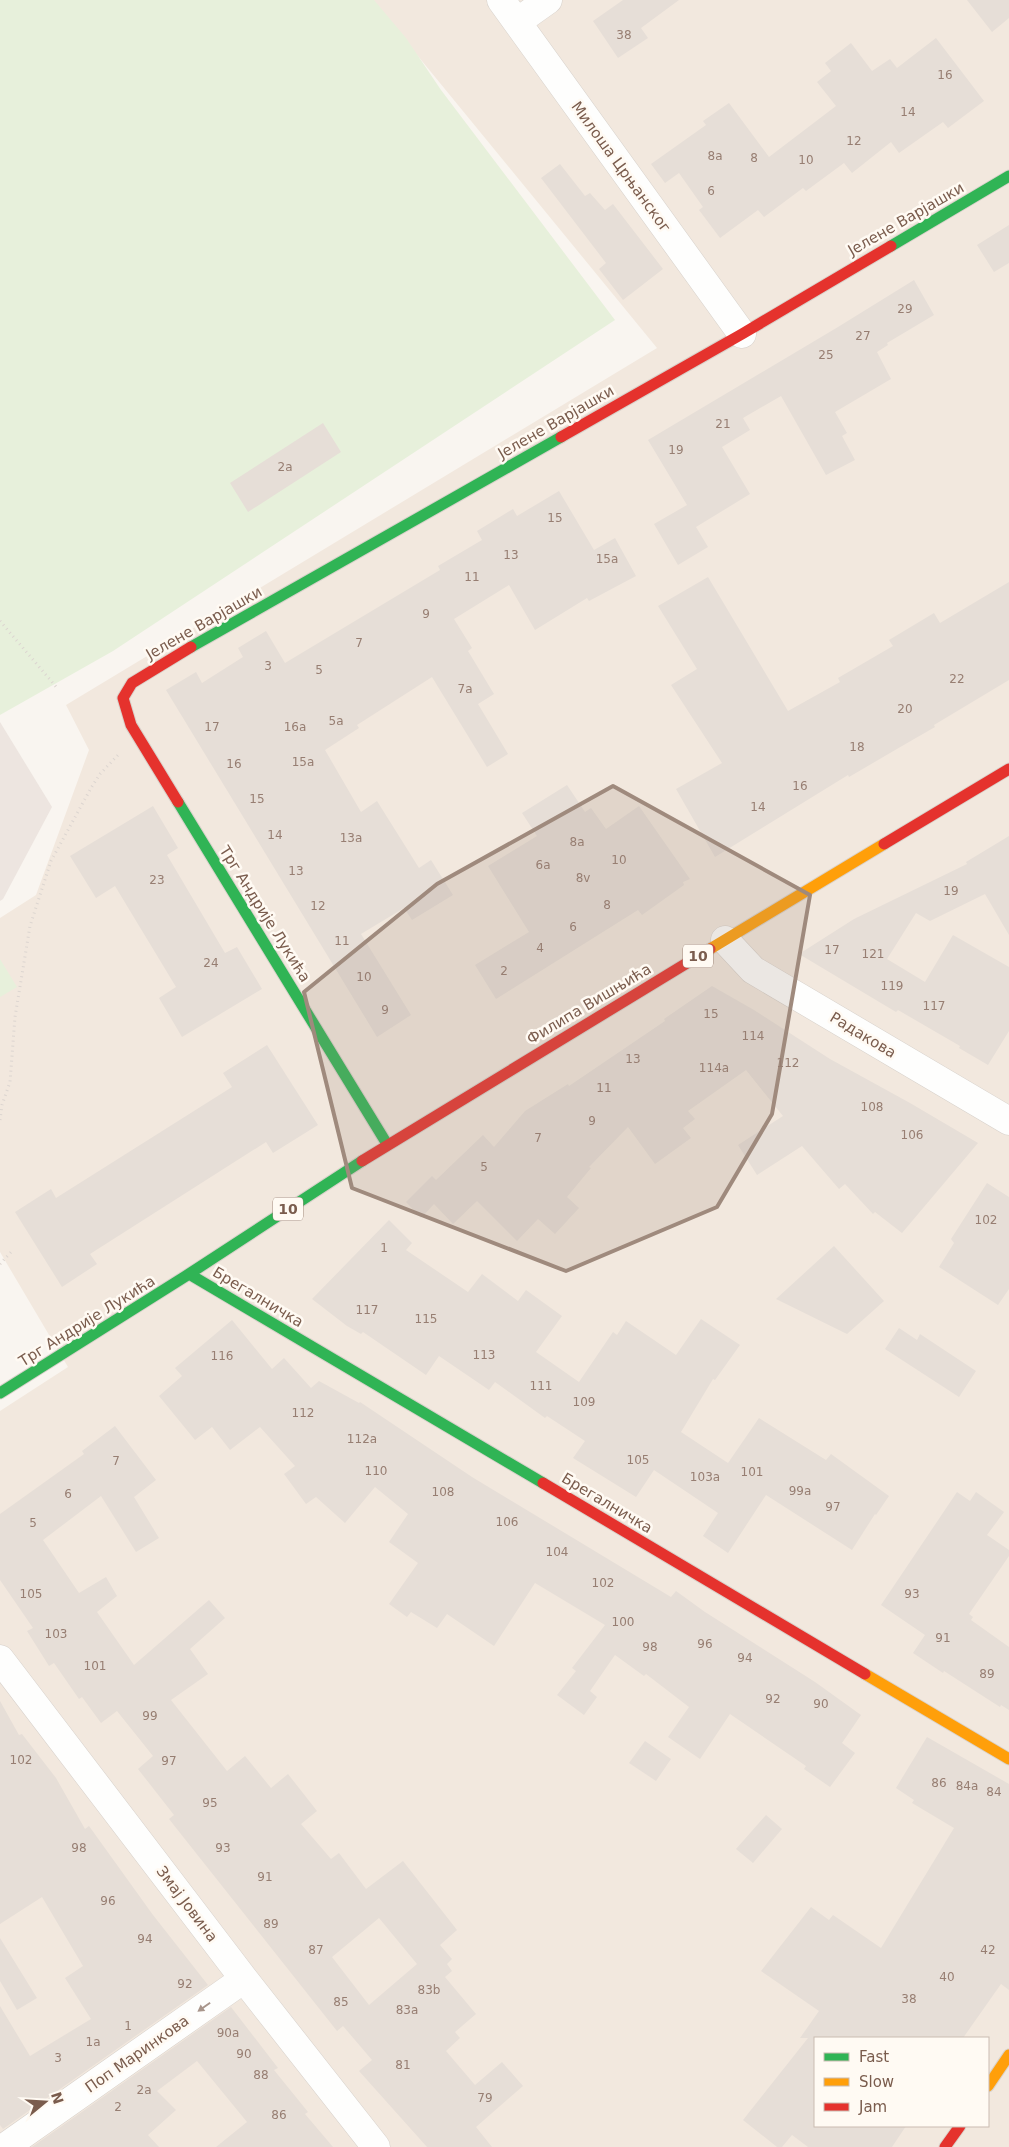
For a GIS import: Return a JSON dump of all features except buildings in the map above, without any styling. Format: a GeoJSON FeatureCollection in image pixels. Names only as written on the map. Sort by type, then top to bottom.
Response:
{"type":"FeatureCollection","features":[{"type":"Feature","properties":{"kind":"street","name":"Милоша Црњанског"},"geometry":{"type":"LineString","coordinates":[[501,0],[742,334]]}},
{"type":"Feature","properties":{"kind":"street"},"geometry":{"type":"LineString","coordinates":[[517,22],[548,0]]}},
{"type":"Feature","properties":{"kind":"street","name":"Јелене Варјашки"},"geometry":{"type":"LineString","coordinates":[[123,698],[132,684],[143,674],[742,334],[1009,176]]}},
{"type":"Feature","properties":{"kind":"street","name":"Трг Андрије Лукића"},"geometry":{"type":"LineString","coordinates":[[123,698],[126,714],[137,735],[387,1144]]}},
{"type":"Feature","properties":{"kind":"street","name":"Филипа Вишњића"},"geometry":{"type":"LineString","coordinates":[[189,1274],[387,1144],[1009,769]]}},
{"type":"Feature","properties":{"kind":"street","name":"Радакова"},"geometry":{"type":"LineString","coordinates":[[725,940],[753,970],[1009,1122]]}},
{"type":"Feature","properties":{"kind":"street","name":"Трг Андрије Лукића"},"geometry":{"type":"LineString","coordinates":[[0,1393],[189,1274]]}},
{"type":"Feature","properties":{"kind":"street","name":"Брегалничка"},"geometry":{"type":"LineString","coordinates":[[189,1274],[1009,1758]]}},
{"type":"Feature","properties":{"kind":"street","name":"Змај Јовина"},"geometry":{"type":"LineString","coordinates":[[0,1659],[376,2147]]}},
{"type":"Feature","properties":{"kind":"street","name":"Поп Маринкова"},"geometry":{"type":"LineString","coordinates":[[5,2147],[244,1978]]}},
{"type":"Feature","properties":{"kind":"street"},"geometry":{"type":"LineString","coordinates":[[989,2085],[1009,2055]]}},
{"type":"Feature","properties":{"kind":"street"},"geometry":{"type":"LineString","coordinates":[[945,2147],[959,2127]]}},
{"type":"Feature","properties":{"kind":"path"},"geometry":{"type":"LineString","coordinates":[[0,621],[58,689]]}},
{"type":"Feature","properties":{"kind":"path"},"geometry":{"type":"LineString","coordinates":[[0,1120],[2,1105],[10,1082],[15,1017],[30,926],[51,861],[100,774],[137,735]]}},
{"type":"Feature","properties":{"kind":"path"},"geometry":{"type":"LineString","coordinates":[[0,1264],[12,1251]]}},
{"type":"Feature","properties":{"kind":"highlighted area"},"geometry":{"type":"Polygon","coordinates":[[[613,786],[810,895],[772,1114],[717,1207],[566,1271],[352,1188],[304,992],[437,884],[613,786]]]}},
{"type":"Feature","properties":{"kind":"shaded area"},"geometry":{"type":"Polygon","coordinates":[[[372,0],[1009,0],[1009,2147],[0,2147],[0,1411],[68,1367],[0,1252],[0,918],[36,895],[89,750],[66,705],[657,348],[372,0]]]}},
{"type":"Feature","properties":{"kind":"shaded area"},"geometry":{"type":"Polygon","coordinates":[[[0,722],[52,807],[3,899],[0,901],[0,722]]]}},
{"type":"Feature","properties":{"kind":"green space"},"geometry":{"type":"Polygon","coordinates":[[[0,0],[374,0],[406,38],[441,90],[615,320],[113,651],[0,715],[0,0]]]}},
{"type":"Feature","properties":{"kind":"green space"},"geometry":{"type":"Polygon","coordinates":[[[0,959],[17,987],[0,997],[0,959]]]}},
{"type":"Feature","properties":{"kind":"traffic: fast"},"geometry":{"type":"LineString","coordinates":[[891,246],[1009,176]]}},
{"type":"Feature","properties":{"kind":"traffic: fast"},"geometry":{"type":"LineString","coordinates":[[191,647],[561,437]]}},
{"type":"Feature","properties":{"kind":"traffic: fast"},"geometry":{"type":"LineString","coordinates":[[178,802],[387,1144]]}},
{"type":"Feature","properties":{"kind":"traffic: fast"},"geometry":{"type":"LineString","coordinates":[[0,1393],[189,1274],[362,1161]]}},
{"type":"Feature","properties":{"kind":"traffic: fast"},"geometry":{"type":"LineString","coordinates":[[189,1274],[543,1483]]}},
{"type":"Feature","properties":{"kind":"traffic: slow"},"geometry":{"type":"LineString","coordinates":[[710,949],[884,844]]}},
{"type":"Feature","properties":{"kind":"traffic: slow"},"geometry":{"type":"LineString","coordinates":[[865,1674],[1009,1759]]}},
{"type":"Feature","properties":{"kind":"traffic: slow"},"geometry":{"type":"LineString","coordinates":[[989,2085],[1009,2055]]}},
{"type":"Feature","properties":{"kind":"traffic: jam"},"geometry":{"type":"LineString","coordinates":[[561,437],[742,334],[891,246]]}},
{"type":"Feature","properties":{"kind":"traffic: jam"},"geometry":{"type":"LineString","coordinates":[[178,802],[131,725],[123,698],[132,683],[191,647]]}},
{"type":"Feature","properties":{"kind":"traffic: jam"},"geometry":{"type":"LineString","coordinates":[[884,844],[1009,769]]}},
{"type":"Feature","properties":{"kind":"traffic: jam"},"geometry":{"type":"LineString","coordinates":[[362,1161],[710,949]]}},
{"type":"Feature","properties":{"kind":"traffic: jam"},"geometry":{"type":"LineString","coordinates":[[543,1483],[865,1674]]}},
{"type":"Feature","properties":{"kind":"traffic: jam"},"geometry":{"type":"LineString","coordinates":[[945,2147],[959,2127]]}}]}
